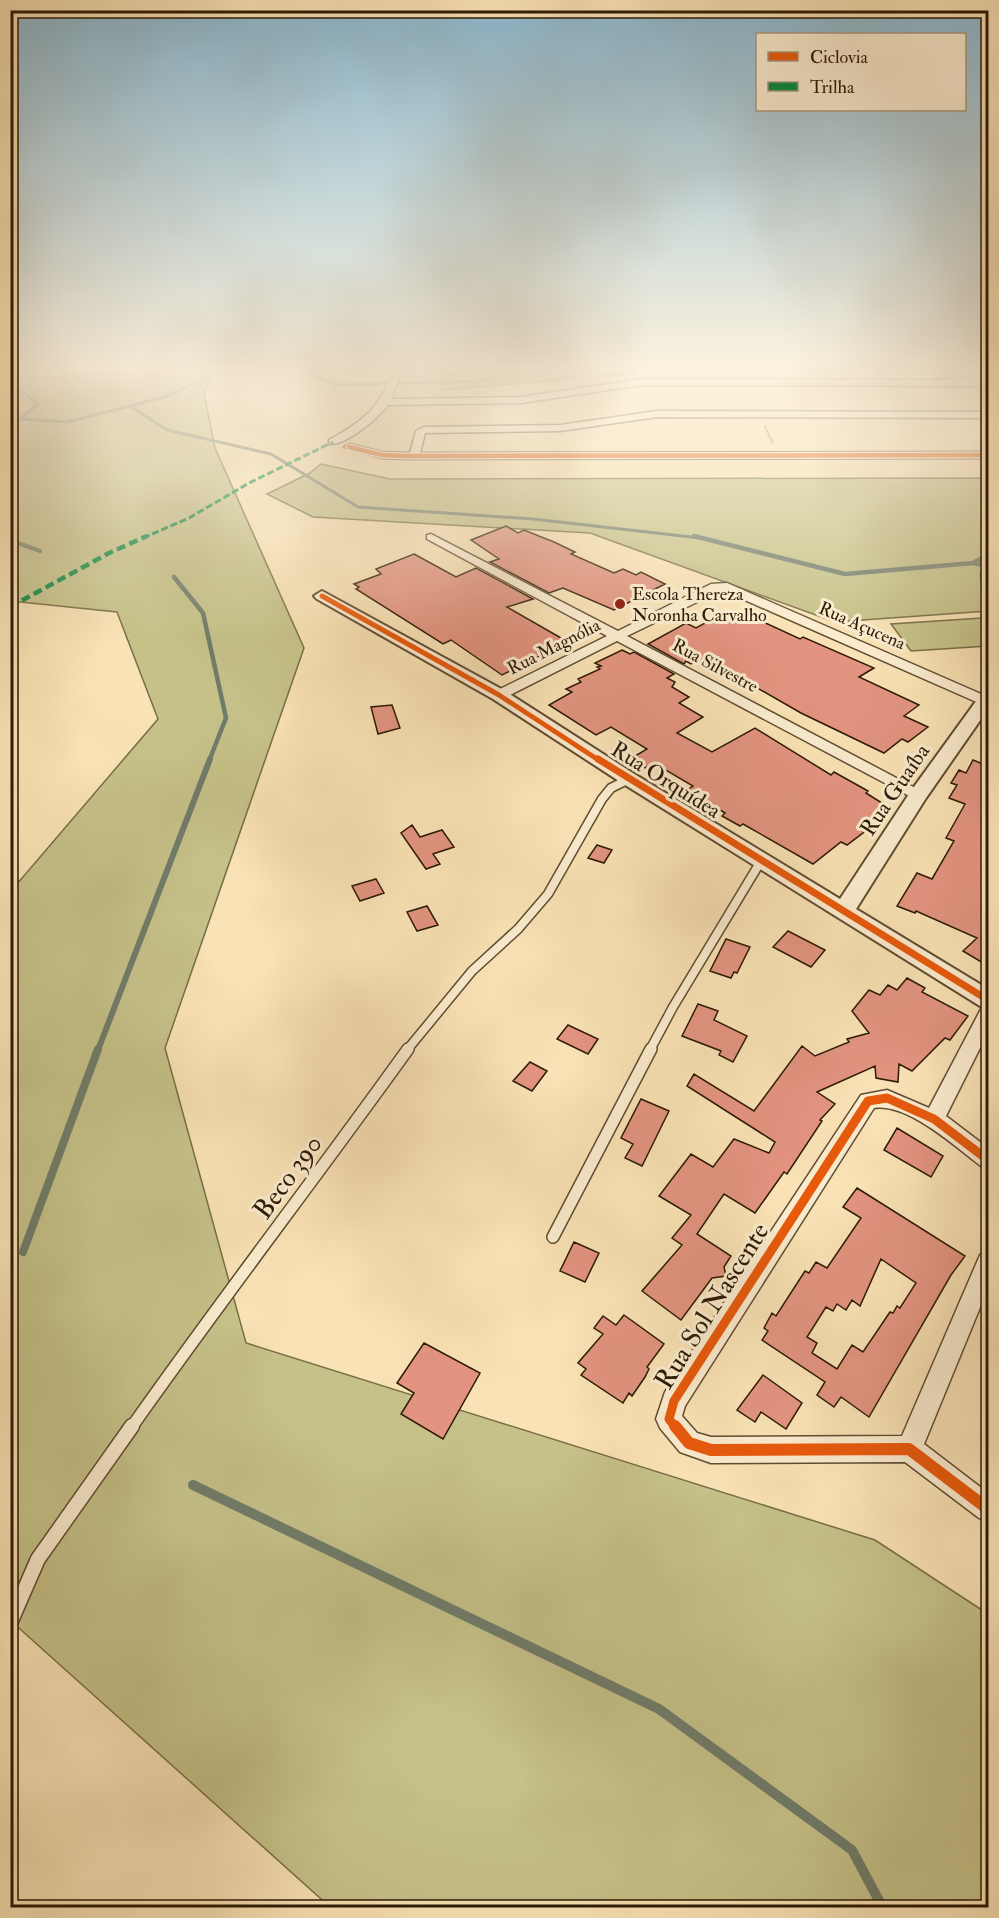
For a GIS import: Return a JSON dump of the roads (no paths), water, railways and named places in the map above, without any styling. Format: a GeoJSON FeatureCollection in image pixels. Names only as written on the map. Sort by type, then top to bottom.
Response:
{"type":"FeatureCollection","features":[{"type":"Feature","properties":{"kind":"street"},"geometry":{"type":"LineString","coordinates":[[398,456],[504,456]]}},
{"type":"Feature","properties":{"kind":"street","name":"Rua Silvestre"},"geometry":{"type":"LineString","coordinates":[[431,537],[918,795]]}},
{"type":"Feature","properties":{"kind":"street","name":"Rua Magnólia"},"geometry":{"type":"LineString","coordinates":[[499,695],[715,587],[723,586]]}},
{"type":"Feature","properties":{"kind":"street","name":"Rua Açucena"},"geometry":{"type":"LineString","coordinates":[[723,586],[987,699]]}},
{"type":"Feature","properties":{"kind":"street","name":"Rua Orquídea"},"geometry":{"type":"LineString","coordinates":[[322,596],[499,695],[629,779],[988,1000]]}},
{"type":"Feature","properties":{"kind":"street","name":"Rua Guaíba"},"geometry":{"type":"LineString","coordinates":[[843,912],[918,795],[987,699]]}},
{"type":"Feature","properties":{"kind":"street"},"geometry":{"type":"LineString","coordinates":[[988,1014],[934,1119],[988,1160]]}},
{"type":"Feature","properties":{"kind":"street","name":"Rua Sol Nascente"},"geometry":{"type":"LineString","coordinates":[[909,1449],[711,1450],[689,1443],[669,1419],[674,1401],[868,1101],[887,1098],[934,1119]]}},
{"type":"Feature","properties":{"kind":"street"},"geometry":{"type":"LineString","coordinates":[[988,1262],[909,1449],[988,1509]]}},
{"type":"Feature","properties":{"kind":"lane","name":"Beco 390"},"geometry":{"type":"LineString","coordinates":[[10,1623],[38,1559],[207,1320],[256,1259],[425,1026],[472,971],[518,929],[548,894],[602,798],[611,788],[629,779]]}},
{"type":"Feature","properties":{"kind":"lane"},"geometry":{"type":"LineString","coordinates":[[554,1237],[673,1006],[761,861]]}},
{"type":"Feature","properties":{"kind":"waterway"},"geometry":{"type":"LineString","coordinates":[[273,456],[358,507],[533,519],[700,538]]}},
{"type":"Feature","properties":{"kind":"waterway"},"geometry":{"type":"LineString","coordinates":[[694,536],[845,574],[973,563]]}},
{"type":"Feature","properties":{"kind":"waterway"},"geometry":{"type":"LineString","coordinates":[[10,540],[40,551]]}},
{"type":"Feature","properties":{"kind":"waterway"},"geometry":{"type":"LineString","coordinates":[[973,563],[988,555]]}},
{"type":"Feature","properties":{"kind":"waterway"},"geometry":{"type":"LineString","coordinates":[[973,563],[988,566]]}},
{"type":"Feature","properties":{"kind":"waterway"},"geometry":{"type":"LineString","coordinates":[[174,577],[203,613],[226,718],[209,761]]}},
{"type":"Feature","properties":{"kind":"waterway"},"geometry":{"type":"LineString","coordinates":[[98,1050],[210,759]]}},
{"type":"Feature","properties":{"kind":"waterway"},"geometry":{"type":"LineString","coordinates":[[23,1252],[98,1049]]}},
{"type":"Feature","properties":{"kind":"waterway"},"geometry":{"type":"LineString","coordinates":[[193,1485],[659,1709],[852,1850],[883,1908]]}},
{"type":"Feature","properties":{"kind":"place","name":"Escola Thereza Noronha Carvalho"},"geometry":{"type":"Point","coordinates":[620,604]}}]}
